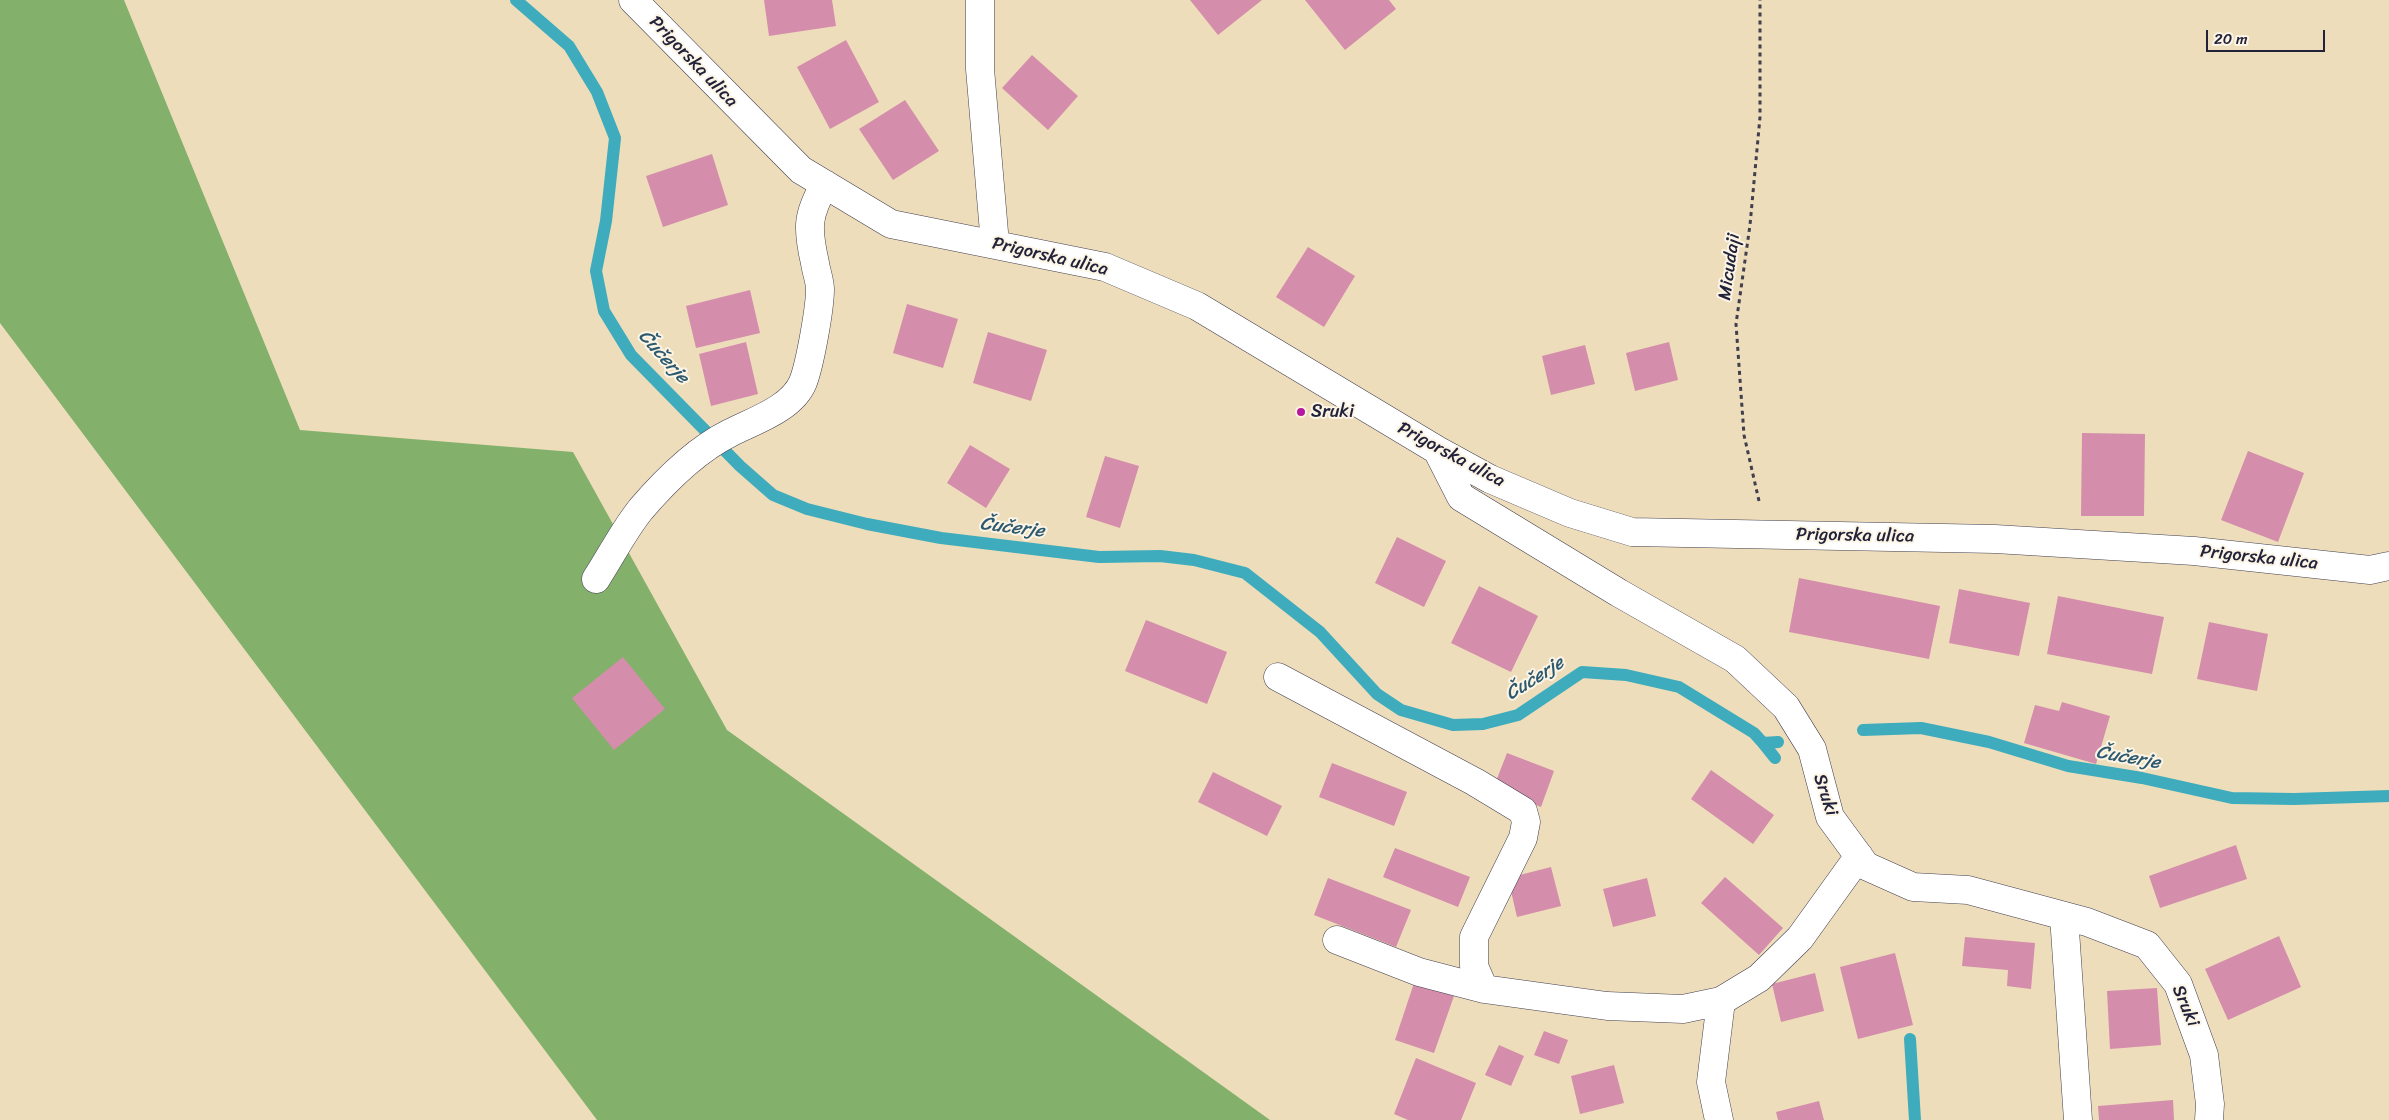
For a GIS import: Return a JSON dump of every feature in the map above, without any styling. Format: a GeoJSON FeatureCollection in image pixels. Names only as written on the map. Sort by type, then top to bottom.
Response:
{"type":"FeatureCollection","features":[{"type":"Feature","properties":{"kind":"street","name":"Prigorska ulica"},"geometry":{"type":"LineString","coordinates":[[634,0],[801,170],[891,224],[1106,267],[1197,306],[1437,450],[1490,479],[1570,513],[1632,532],[1995,538],[2194,551],[2370,570],[2389,566]]}},
{"type":"Feature","properties":{"kind":"street"},"geometry":{"type":"LineString","coordinates":[[980,0],[980,68],[995,244]]}},
{"type":"Feature","properties":{"kind":"street"},"geometry":{"type":"LineString","coordinates":[[596,579],[641,510],[676,473],[694,457],[728,434],[771,414],[793,396],[802,383],[811,352],[820,289],[809,223],[813,204],[825,184]]}},
{"type":"Feature","properties":{"kind":"street","name":"Sruki"},"geometry":{"type":"LineString","coordinates":[[1437,450],[1461,497],[1619,593],[1736,659],[1786,706],[1812,749],[1830,817],[1866,866],[1913,887],[1968,890],[2064,916],[2147,945],[2178,984],[2204,1055],[2210,1104],[2209,1120]]}},
{"type":"Feature","properties":{"kind":"street"},"geometry":{"type":"LineString","coordinates":[[1278,677],[1475,782],[1523,811],[1526,822],[1523,838],[1474,936],[1474,966],[1484,989]]}},
{"type":"Feature","properties":{"kind":"street"},"geometry":{"type":"LineString","coordinates":[[1337,940],[1418,972],[1484,989],[1607,1006],[1683,1009],[1721,1001],[1759,978],[1800,938],[1859,856]]}},
{"type":"Feature","properties":{"kind":"street"},"geometry":{"type":"LineString","coordinates":[[2064,916],[2078,1120]]}},
{"type":"Feature","properties":{"kind":"street"},"geometry":{"type":"LineString","coordinates":[[1719,1120],[1711,1082],[1721,1001]]}},
{"type":"Feature","properties":{"kind":"path","name":"Micudaji"},"geometry":{"type":"LineString","coordinates":[[1760,0],[1760,117],[1750,225],[1736,324],[1744,436],[1765,535]]}},
{"type":"Feature","properties":{"kind":"green space"},"geometry":{"type":"Polygon","coordinates":[[[0,0],[124,0],[300,430],[573,452],[727,730],[1270,1120],[597,1120],[0,323],[0,0]]]}},
{"type":"Feature","properties":{"kind":"building"},"geometry":{"type":"Polygon","coordinates":[[[764,0],[832,0],[836,26],[769,36],[764,0]]]}},
{"type":"Feature","properties":{"kind":"building"},"geometry":{"type":"Polygon","coordinates":[[[1190,0],[1262,0],[1218,35],[1190,0]]]}},
{"type":"Feature","properties":{"kind":"building"},"geometry":{"type":"Polygon","coordinates":[[[1305,0],[1389,0],[1396,9],[1345,50],[1305,0]]]}},
{"type":"Feature","properties":{"kind":"building"},"geometry":{"type":"Polygon","coordinates":[[[846,40],[879,102],[830,129],[797,67],[846,40]]]}},
{"type":"Feature","properties":{"kind":"building"},"geometry":{"type":"Polygon","coordinates":[[[1032,55],[1078,96],[1048,130],[1002,88],[1032,55]]]}},
{"type":"Feature","properties":{"kind":"building"},"geometry":{"type":"Polygon","coordinates":[[[905,100],[939,151],[893,180],[859,129],[905,100]]]}},
{"type":"Feature","properties":{"kind":"building"},"geometry":{"type":"Polygon","coordinates":[[[712,154],[728,205],[663,227],[646,176],[712,154]]]}},
{"type":"Feature","properties":{"kind":"building"},"geometry":{"type":"Polygon","coordinates":[[[1308,247],[1355,276],[1324,327],[1276,297],[1308,247]]]}},
{"type":"Feature","properties":{"kind":"building"},"geometry":{"type":"Polygon","coordinates":[[[750,290],[760,333],[696,348],[686,306],[750,290]]]}},
{"type":"Feature","properties":{"kind":"building"},"geometry":{"type":"Polygon","coordinates":[[[907,304],[958,319],[943,368],[893,353],[907,304]]]}},
{"type":"Feature","properties":{"kind":"building"},"geometry":{"type":"Polygon","coordinates":[[[988,332],[1047,350],[1031,401],[973,383],[988,332]]]}},
{"type":"Feature","properties":{"kind":"building"},"geometry":{"type":"Polygon","coordinates":[[[746,342],[758,394],[711,406],[699,354],[746,342]]]}},
{"type":"Feature","properties":{"kind":"building"},"geometry":{"type":"Polygon","coordinates":[[[1669,342],[1678,380],[1635,391],[1626,353],[1669,342]]]}},
{"type":"Feature","properties":{"kind":"building"},"geometry":{"type":"Polygon","coordinates":[[[1585,345],[1595,384],[1551,395],[1542,356],[1585,345]]]}},
{"type":"Feature","properties":{"kind":"building"},"geometry":{"type":"Polygon","coordinates":[[[2082,433],[2145,434],[2144,516],[2081,516],[2082,433]]]}},
{"type":"Feature","properties":{"kind":"building"},"geometry":{"type":"Polygon","coordinates":[[[970,445],[1010,469],[986,508],[947,483],[970,445]]]}},
{"type":"Feature","properties":{"kind":"building"},"geometry":{"type":"Polygon","coordinates":[[[2248,451],[2304,473],[2278,542],[2221,520],[2248,451]]]}},
{"type":"Feature","properties":{"kind":"building"},"geometry":{"type":"Polygon","coordinates":[[[1105,456],[1139,466],[1120,528],[1086,517],[1105,456]]]}},
{"type":"Feature","properties":{"kind":"building"},"geometry":{"type":"Polygon","coordinates":[[[1397,537],[1446,561],[1424,607],[1375,583],[1397,537]]]}},
{"type":"Feature","properties":{"kind":"building"},"geometry":{"type":"Polygon","coordinates":[[[1799,578],[1940,606],[1929,659],[1789,632],[1799,578]]]}},
{"type":"Feature","properties":{"kind":"building"},"geometry":{"type":"Polygon","coordinates":[[[1479,586],[1538,616],[1511,672],[1451,643],[1479,586]]]}},
{"type":"Feature","properties":{"kind":"building"},"geometry":{"type":"Polygon","coordinates":[[[1959,589],[2030,603],[2019,656],[1949,643],[1959,589]]]}},
{"type":"Feature","properties":{"kind":"building"},"geometry":{"type":"Polygon","coordinates":[[[2058,596],[2164,617],[2152,674],[2047,654],[2058,596]]]}},
{"type":"Feature","properties":{"kind":"building"},"geometry":{"type":"Polygon","coordinates":[[[1146,620],[1227,652],[1207,704],[1125,671],[1146,620]]]}},
{"type":"Feature","properties":{"kind":"building"},"geometry":{"type":"Polygon","coordinates":[[[2209,622],[2268,634],[2257,691],[2197,679],[2209,622]]]}},
{"type":"Feature","properties":{"kind":"building"},"geometry":{"type":"Polygon","coordinates":[[[623,657],[665,709],[614,750],[572,698],[623,657]]]}},
{"type":"Feature","properties":{"kind":"building"},"geometry":{"type":"Polygon","coordinates":[[[2062,702],[2110,716],[2096,764],[2024,743],[2035,705],[2059,711],[2062,702]]]}},
{"type":"Feature","properties":{"kind":"building"},"geometry":{"type":"Polygon","coordinates":[[[1507,753],[1554,771],[1541,807],[1493,789],[1507,753]]]}},
{"type":"Feature","properties":{"kind":"building"},"geometry":{"type":"Polygon","coordinates":[[[1332,763],[1407,792],[1394,826],[1319,797],[1332,763]]]}},
{"type":"Feature","properties":{"kind":"building"},"geometry":{"type":"Polygon","coordinates":[[[1711,770],[1774,815],[1753,844],[1691,799],[1711,770]]]}},
{"type":"Feature","properties":{"kind":"building"},"geometry":{"type":"Polygon","coordinates":[[[1213,772],[1282,806],[1267,836],[1198,802],[1213,772]]]}},
{"type":"Feature","properties":{"kind":"building"},"geometry":{"type":"Polygon","coordinates":[[[2236,845],[2247,879],[2160,908],[2149,876],[2236,845]]]}},
{"type":"Feature","properties":{"kind":"building"},"geometry":{"type":"Polygon","coordinates":[[[1395,848],[1470,877],[1458,907],[1383,877],[1395,848]]]}},
{"type":"Feature","properties":{"kind":"building"},"geometry":{"type":"Polygon","coordinates":[[[1551,867],[1561,906],[1517,917],[1508,878],[1551,867]]]}},
{"type":"Feature","properties":{"kind":"building"},"geometry":{"type":"Polygon","coordinates":[[[1725,877],[1783,928],[1759,955],[1701,903],[1725,877]]]}},
{"type":"Feature","properties":{"kind":"building"},"geometry":{"type":"Polygon","coordinates":[[[1328,878],[1411,910],[1396,947],[1314,915],[1328,878]]]}},
{"type":"Feature","properties":{"kind":"building"},"geometry":{"type":"Polygon","coordinates":[[[1647,878],[1656,916],[1613,927],[1603,889],[1647,878]]]}},
{"type":"Feature","properties":{"kind":"building"},"geometry":{"type":"Polygon","coordinates":[[[2279,936],[2301,987],[2228,1020],[2205,969],[2279,936]]]}},
{"type":"Feature","properties":{"kind":"building"},"geometry":{"type":"Polygon","coordinates":[[[1965,937],[2035,943],[2031,989],[2007,986],[2008,970],[1962,966],[1965,937]]]}},
{"type":"Feature","properties":{"kind":"building"},"geometry":{"type":"Polygon","coordinates":[[[1895,953],[1913,1025],[1858,1039],[1840,967],[1895,953]]]}},
{"type":"Feature","properties":{"kind":"building"},"geometry":{"type":"Polygon","coordinates":[[[1815,973],[1824,1011],[1781,1022],[1772,984],[1815,973]]]}},
{"type":"Feature","properties":{"kind":"building"},"geometry":{"type":"Polygon","coordinates":[[[1414,983],[1454,996],[1434,1053],[1395,1040],[1414,983]]]}},
{"type":"Feature","properties":{"kind":"building"},"geometry":{"type":"Polygon","coordinates":[[[2157,988],[2161,1045],[2110,1049],[2107,991],[2157,988]]]}},
{"type":"Feature","properties":{"kind":"building"},"geometry":{"type":"Polygon","coordinates":[[[1544,1031],[1568,1040],[1559,1064],[1534,1055],[1544,1031]]]}},
{"type":"Feature","properties":{"kind":"building"},"geometry":{"type":"Polygon","coordinates":[[[1499,1045],[1524,1056],[1511,1086],[1485,1075],[1499,1045]]]}},
{"type":"Feature","properties":{"kind":"building"},"geometry":{"type":"Polygon","coordinates":[[[1416,1058],[1476,1083],[1461,1120],[1408,1120],[1394,1114],[1416,1058]]]}},
{"type":"Feature","properties":{"kind":"building"},"geometry":{"type":"Polygon","coordinates":[[[1614,1065],[1624,1103],[1580,1114],[1571,1076],[1614,1065]]]}},
{"type":"Feature","properties":{"kind":"building"},"geometry":{"type":"Polygon","coordinates":[[[2173,1100],[2174,1120],[2099,1120],[2098,1106],[2173,1100]]]}},
{"type":"Feature","properties":{"kind":"building"},"geometry":{"type":"Polygon","coordinates":[[[1819,1101],[1824,1120],[1778,1120],[1776,1112],[1819,1101]]]}},
{"type":"Feature","properties":{"kind":"waterway","name":"Čučerje"},"geometry":{"type":"LineString","coordinates":[[516,0],[569,46],[597,92],[615,138],[606,221],[596,271],[604,311],[631,355],[740,466],[773,495],[807,509],[867,524],[941,538],[1099,557],[1160,556],[1194,560],[1245,573],[1320,632],[1377,694],[1401,710],[1453,725],[1483,724],[1518,715],[1582,672],[1626,675],[1679,687],[1754,733],[1763,743],[1778,742]]}},
{"type":"Feature","properties":{"kind":"waterway","name":"Čučerje"},"geometry":{"type":"LineString","coordinates":[[1863,730],[1921,728],[1989,742],[2068,766],[2142,778],[2232,798],[2294,799],[2389,796]]}},
{"type":"Feature","properties":{"kind":"waterway","name":"Čučerje"},"geometry":{"type":"LineString","coordinates":[[1763,743],[1775,758]]}},
{"type":"Feature","properties":{"kind":"waterway"},"geometry":{"type":"LineString","coordinates":[[1910,1039],[1915,1120]]}},
{"type":"Feature","properties":{"kind":"place","name":"Sruki"},"geometry":{"type":"Point","coordinates":[1301,412]}}]}
